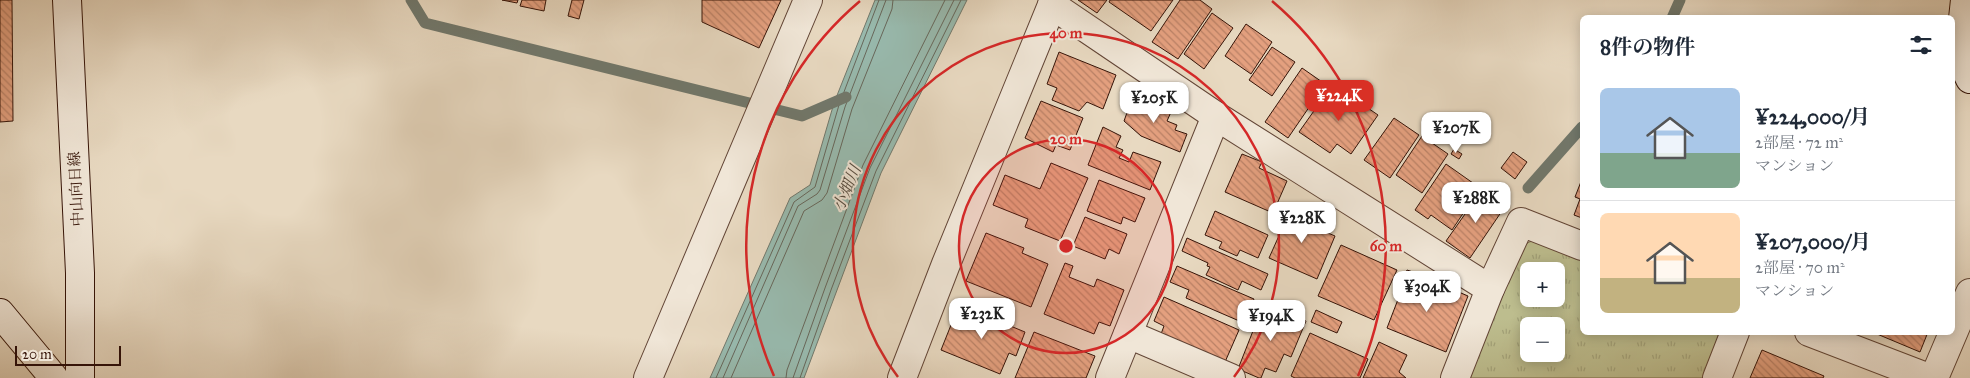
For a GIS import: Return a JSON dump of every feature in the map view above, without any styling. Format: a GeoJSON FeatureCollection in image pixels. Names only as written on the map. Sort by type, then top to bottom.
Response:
{"type":"FeatureCollection","features":[{"type":"Feature","properties":{"kind":"street","name":"中山向日線"},"geometry":{"type":"LineString","coordinates":[[67,0],[80,273],[80,378]]}},
{"type":"Feature","properties":{"kind":"street"},"geometry":{"type":"LineString","coordinates":[[648,378],[808,0]]}},
{"type":"Feature","properties":{"kind":"street"},"geometry":{"type":"LineString","coordinates":[[1965,0],[1959,56],[1970,79]]}},
{"type":"Feature","properties":{"kind":"street"},"geometry":{"type":"LineString","coordinates":[[902,378],[946,264],[1053,2],[1216,116],[1490,289]]}},
{"type":"Feature","properties":{"kind":"street"},"geometry":{"type":"LineString","coordinates":[[1110,378],[1216,116]]}},
{"type":"Feature","properties":{"kind":"street"},"geometry":{"type":"LineString","coordinates":[[1455,378],[1490,289],[1520,222],[1580,245]]}},
{"type":"Feature","properties":{"kind":"street"},"geometry":{"type":"LineString","coordinates":[[1955,328],[1970,293]]}},
{"type":"Feature","properties":{"kind":"street"},"geometry":{"type":"LineString","coordinates":[[0,313],[54,378]]}},
{"type":"Feature","properties":{"kind":"street"},"geometry":{"type":"LineString","coordinates":[[1128,334],[1231,378]]}},
{"type":"Feature","properties":{"kind":"street"},"geometry":{"type":"LineString","coordinates":[[1717,378],[1734,335]]}},
{"type":"Feature","properties":{"kind":"street"},"geometry":{"type":"LineString","coordinates":[[1817,335],[1928,378]]}},
{"type":"Feature","properties":{"kind":"street"},"geometry":{"type":"LineString","coordinates":[[1934,378],[1952,335]]}},
{"type":"Feature","properties":{"kind":"green space"},"geometry":{"type":"Polygon","coordinates":[[[1533,241],[1580,259],[1580,335],[1721,335],[1703,378],[1465,378],[1521,248],[1533,241]]]}},
{"type":"Feature","properties":{"kind":"water","name":"小畑川"},"geometry":{"type":"Polygon","coordinates":[[[875,0],[967,0],[881,173],[804,378],[710,378],[790,198],[810,185],[834,103],[875,0]]]}},
{"type":"Feature","properties":{"kind":"building"},"geometry":{"type":"Polygon","coordinates":[[[0,0],[12,0],[13,121],[0,122],[0,0]]]}},
{"type":"Feature","properties":{"kind":"building"},"geometry":{"type":"Polygon","coordinates":[[[502,0],[518,0],[517,3],[502,0]]]}},
{"type":"Feature","properties":{"kind":"building"},"geometry":{"type":"Polygon","coordinates":[[[522,0],[546,0],[544,11],[520,6],[522,0]]]}},
{"type":"Feature","properties":{"kind":"building"},"geometry":{"type":"Polygon","coordinates":[[[572,0],[584,0],[579,19],[568,16],[572,0]]]}},
{"type":"Feature","properties":{"kind":"building"},"geometry":{"type":"Polygon","coordinates":[[[702,0],[781,0],[759,48],[702,22],[702,0]]]}},
{"type":"Feature","properties":{"kind":"building"},"geometry":{"type":"Polygon","coordinates":[[[1078,0],[1107,0],[1097,13],[1078,0]]]}},
{"type":"Feature","properties":{"kind":"building"},"geometry":{"type":"Polygon","coordinates":[[[1110,0],[1173,0],[1151,31],[1109,2],[1110,0]]]}},
{"type":"Feature","properties":{"kind":"building"},"geometry":{"type":"Polygon","coordinates":[[[1180,0],[1200,0],[1212,9],[1178,59],[1152,42],[1180,0]]]}},
{"type":"Feature","properties":{"kind":"building"},"geometry":{"type":"Polygon","coordinates":[[[1212,13],[1233,28],[1204,69],[1184,54],[1212,13]]]}},
{"type":"Feature","properties":{"kind":"building"},"geometry":{"type":"Polygon","coordinates":[[[1246,24],[1272,42],[1251,74],[1225,56],[1246,24]]]}},
{"type":"Feature","properties":{"kind":"building"},"geometry":{"type":"Polygon","coordinates":[[[1272,47],[1295,62],[1272,96],[1249,80],[1272,47]]]}},
{"type":"Feature","properties":{"kind":"building"},"geometry":{"type":"Polygon","coordinates":[[[1059,52],[1116,75],[1103,109],[1087,102],[1079,111],[1052,100],[1057,88],[1047,84],[1059,52]]]}},
{"type":"Feature","properties":{"kind":"building"},"geometry":{"type":"Polygon","coordinates":[[[1302,68],[1325,84],[1288,138],[1265,122],[1302,68]]]}},
{"type":"Feature","properties":{"kind":"building"},"geometry":{"type":"Polygon","coordinates":[[[1333,84],[1378,115],[1351,154],[1337,144],[1330,153],[1299,132],[1333,84]]]}},
{"type":"Feature","properties":{"kind":"building"},"geometry":{"type":"Polygon","coordinates":[[[1133,96],[1171,112],[1167,121],[1177,125],[1175,130],[1187,134],[1180,152],[1141,136],[1124,121],[1133,96]]]}},
{"type":"Feature","properties":{"kind":"building"},"geometry":{"type":"Polygon","coordinates":[[[1041,101],[1083,118],[1070,150],[1056,145],[1053,152],[1025,138],[1041,101]]]}},
{"type":"Feature","properties":{"kind":"building"},"geometry":{"type":"Polygon","coordinates":[[[1394,118],[1419,135],[1390,178],[1364,160],[1394,118]]]}},
{"type":"Feature","properties":{"kind":"building"},"geometry":{"type":"Polygon","coordinates":[[[1103,127],[1121,136],[1116,147],[1123,150],[1119,158],[1129,162],[1133,152],[1161,162],[1150,190],[1088,165],[1103,127]]]}},
{"type":"Feature","properties":{"kind":"building"},"geometry":{"type":"Polygon","coordinates":[[[1422,136],[1448,154],[1422,193],[1396,175],[1422,136]]]}},
{"type":"Feature","properties":{"kind":"building"},"geometry":{"type":"Polygon","coordinates":[[[1454,149],[1462,154],[1459,159],[1451,154],[1454,149]]]}},
{"type":"Feature","properties":{"kind":"building"},"geometry":{"type":"Polygon","coordinates":[[[1513,152],[1527,162],[1515,179],[1501,168],[1513,152]]]}},
{"type":"Feature","properties":{"kind":"building"},"geometry":{"type":"Polygon","coordinates":[[[1242,154],[1262,162],[1259,168],[1287,181],[1273,213],[1225,192],[1242,154]]]}},
{"type":"Feature","properties":{"kind":"building"},"geometry":{"type":"Polygon","coordinates":[[[1051,163],[1088,178],[1060,241],[1025,227],[1028,219],[993,205],[1005,175],[1040,189],[1051,163]]]}},
{"type":"Feature","properties":{"kind":"building"},"geometry":{"type":"Polygon","coordinates":[[[1446,164],[1480,188],[1452,230],[1431,215],[1428,219],[1415,210],[1446,164]]]}},
{"type":"Feature","properties":{"kind":"building"},"geometry":{"type":"Polygon","coordinates":[[[1099,180],[1145,198],[1135,222],[1123,217],[1121,224],[1087,211],[1099,180]]]}},
{"type":"Feature","properties":{"kind":"building"},"geometry":{"type":"Polygon","coordinates":[[[1580,184],[1580,199],[1575,197],[1580,184]]]}},
{"type":"Feature","properties":{"kind":"building"},"geometry":{"type":"Polygon","coordinates":[[[1482,190],[1506,205],[1470,258],[1446,241],[1482,190]]]}},
{"type":"Feature","properties":{"kind":"building"},"geometry":{"type":"Polygon","coordinates":[[[1580,199],[1580,217],[1574,215],[1580,199]]]}},
{"type":"Feature","properties":{"kind":"building"},"geometry":{"type":"Polygon","coordinates":[[[1294,207],[1318,217],[1314,227],[1335,236],[1317,279],[1269,258],[1294,207]]]}},
{"type":"Feature","properties":{"kind":"building"},"geometry":{"type":"Polygon","coordinates":[[[1215,211],[1268,235],[1258,258],[1240,250],[1237,256],[1219,248],[1222,242],[1205,235],[1215,211]]]}},
{"type":"Feature","properties":{"kind":"building"},"geometry":{"type":"Polygon","coordinates":[[[1085,217],[1127,234],[1119,254],[1109,249],[1105,259],[1073,246],[1085,217]]]}},
{"type":"Feature","properties":{"kind":"building"},"geometry":{"type":"Polygon","coordinates":[[[986,233],[1024,248],[1022,253],[1048,264],[1031,307],[966,281],[986,233]]]}},
{"type":"Feature","properties":{"kind":"building"},"geometry":{"type":"Polygon","coordinates":[[[1187,238],[1268,274],[1261,290],[1242,281],[1238,290],[1206,275],[1210,267],[1207,266],[1208,263],[1182,251],[1187,238]]]}},
{"type":"Feature","properties":{"kind":"building"},"geometry":{"type":"Polygon","coordinates":[[[1341,245],[1397,270],[1374,320],[1318,296],[1341,245]]]}},
{"type":"Feature","properties":{"kind":"building"},"geometry":{"type":"Polygon","coordinates":[[[1065,263],[1073,266],[1069,277],[1094,287],[1097,279],[1124,290],[1110,326],[1099,322],[1094,334],[1044,314],[1065,263]]]}},
{"type":"Feature","properties":{"kind":"building"},"geometry":{"type":"Polygon","coordinates":[[[1177,266],[1254,299],[1244,323],[1186,298],[1189,290],[1170,282],[1177,266]]]}},
{"type":"Feature","properties":{"kind":"building"},"geometry":{"type":"Polygon","coordinates":[[[1407,270],[1413,272],[1411,277],[1445,291],[1447,287],[1468,296],[1446,352],[1387,328],[1407,276],[1405,275],[1407,270]]]}},
{"type":"Feature","properties":{"kind":"building"},"geometry":{"type":"Polygon","coordinates":[[[1164,297],[1239,330],[1225,362],[1161,334],[1164,326],[1154,321],[1164,297]]]}},
{"type":"Feature","properties":{"kind":"building"},"geometry":{"type":"Polygon","coordinates":[[[959,305],[1025,332],[1016,356],[1009,353],[1000,374],[941,350],[959,305]]]}},
{"type":"Feature","properties":{"kind":"building"},"geometry":{"type":"Polygon","coordinates":[[[1262,308],[1274,314],[1277,308],[1306,321],[1291,357],[1284,354],[1276,372],[1265,368],[1261,378],[1259,378],[1238,369],[1262,308]]]}},
{"type":"Feature","properties":{"kind":"building"},"geometry":{"type":"Polygon","coordinates":[[[1316,310],[1342,322],[1337,333],[1311,322],[1316,310]]]}},
{"type":"Feature","properties":{"kind":"building"},"geometry":{"type":"Polygon","coordinates":[[[1034,332],[1095,356],[1086,378],[1015,378],[1034,332]]]}},
{"type":"Feature","properties":{"kind":"building"},"geometry":{"type":"Polygon","coordinates":[[[1310,333],[1368,359],[1360,378],[1295,378],[1291,376],[1310,333]]]}},
{"type":"Feature","properties":{"kind":"building"},"geometry":{"type":"Polygon","coordinates":[[[1879,335],[1927,335],[1920,352],[1879,335]]]}},
{"type":"Feature","properties":{"kind":"building"},"geometry":{"type":"Polygon","coordinates":[[[1379,342],[1407,355],[1399,372],[1406,378],[1363,378],[1379,342]]]}},
{"type":"Feature","properties":{"kind":"building"},"geometry":{"type":"Polygon","coordinates":[[[1762,350],[1824,376],[1823,378],[1750,378],[1762,350]]]}},
{"type":"Feature","properties":{"kind":"waterway"},"geometry":{"type":"LineString","coordinates":[[411,0],[425,23],[802,116],[846,97]]}},
{"type":"Feature","properties":{"kind":"waterway"},"geometry":{"type":"LineString","coordinates":[[1673,15],[1680,0]]}},
{"type":"Feature","properties":{"kind":"waterway"},"geometry":{"type":"LineString","coordinates":[[1528,188],[1580,129]]}}]}
